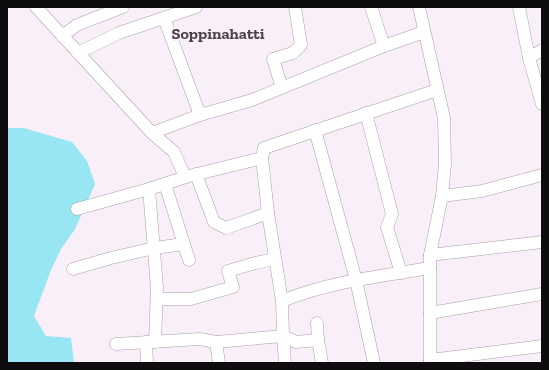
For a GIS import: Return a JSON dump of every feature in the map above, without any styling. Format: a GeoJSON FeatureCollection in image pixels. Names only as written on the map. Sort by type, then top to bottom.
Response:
{"type":"FeatureCollection","features":[{"type":"Feature","properties":{"kind":"street"},"geometry":{"type":"LineString","coordinates":[[36,7],[152,133],[174,152],[191,176],[214,222],[226,228],[268,213]]}},
{"type":"Feature","properties":{"kind":"street"},"geometry":{"type":"LineString","coordinates":[[62,36],[77,26],[123,7]]}},
{"type":"Feature","properties":{"kind":"street"},"geometry":{"type":"LineString","coordinates":[[282,88],[273,59],[293,53],[300,45],[295,7]]}},
{"type":"Feature","properties":{"kind":"street"},"geometry":{"type":"LineString","coordinates":[[371,7],[384,46]]}},
{"type":"Feature","properties":{"kind":"street"},"geometry":{"type":"LineString","coordinates":[[419,7],[444,118],[445,164],[442,196],[430,255],[430,362],[542,346]]}},
{"type":"Feature","properties":{"kind":"street"},"geometry":{"type":"LineString","coordinates":[[518,7],[529,58],[539,84],[542,104]]}},
{"type":"Feature","properties":{"kind":"street"},"geometry":{"type":"LineString","coordinates":[[78,52],[119,33],[193,8]]}},
{"type":"Feature","properties":{"kind":"street"},"geometry":{"type":"LineString","coordinates":[[164,18],[200,114]]}},
{"type":"Feature","properties":{"kind":"street"},"geometry":{"type":"LineString","coordinates":[[152,133],[200,114],[252,100],[384,46],[424,32]]}},
{"type":"Feature","properties":{"kind":"street"},"geometry":{"type":"LineString","coordinates":[[529,58],[542,50]]}},
{"type":"Feature","properties":{"kind":"street"},"geometry":{"type":"LineString","coordinates":[[285,363],[282,301],[268,213],[262,158],[264,148],[437,90]]}},
{"type":"Feature","properties":{"kind":"street"},"geometry":{"type":"LineString","coordinates":[[366,113],[392,214],[387,227],[400,273]]}},
{"type":"Feature","properties":{"kind":"street"},"geometry":{"type":"LineString","coordinates":[[315,130],[356,280],[374,363]]}},
{"type":"Feature","properties":{"kind":"street"},"geometry":{"type":"LineString","coordinates":[[77,209],[191,176],[262,158]]}},
{"type":"Feature","properties":{"kind":"street"},"geometry":{"type":"LineString","coordinates":[[442,196],[482,191],[542,175]]}},
{"type":"Feature","properties":{"kind":"street"},"geometry":{"type":"LineString","coordinates":[[165,184],[189,260]]}},
{"type":"Feature","properties":{"kind":"street"},"geometry":{"type":"LineString","coordinates":[[147,363],[157,299],[149,189]]}},
{"type":"Feature","properties":{"kind":"street"},"geometry":{"type":"LineString","coordinates":[[430,255],[542,242]]}},
{"type":"Feature","properties":{"kind":"street"},"geometry":{"type":"LineString","coordinates":[[73,268],[154,248],[184,244]]}},
{"type":"Feature","properties":{"kind":"street"},"geometry":{"type":"LineString","coordinates":[[157,299],[191,299],[233,286],[228,271],[275,259]]}},
{"type":"Feature","properties":{"kind":"street"},"geometry":{"type":"LineString","coordinates":[[282,301],[301,294],[356,280],[430,268]]}},
{"type":"Feature","properties":{"kind":"street"},"geometry":{"type":"LineString","coordinates":[[430,313],[542,294]]}},
{"type":"Feature","properties":{"kind":"street"},"geometry":{"type":"LineString","coordinates":[[317,323],[322,363]]}},
{"type":"Feature","properties":{"kind":"street"},"geometry":{"type":"LineString","coordinates":[[116,344],[200,339],[216,342],[283,336],[296,342],[318,340]]}},
{"type":"Feature","properties":{"kind":"street"},"geometry":{"type":"LineString","coordinates":[[216,342],[219,363]]}},
{"type":"Feature","properties":{"kind":"water"},"geometry":{"type":"Polygon","coordinates":[[[7,128],[24,128],[72,142],[87,161],[95,184],[75,229],[61,249],[51,270],[34,316],[46,336],[71,338],[74,363],[7,363],[7,128]]]}},
{"type":"Feature","properties":{"kind":"district","name":"Soppinahatti"},"geometry":{"type":"Point","coordinates":[218,33]}}]}
